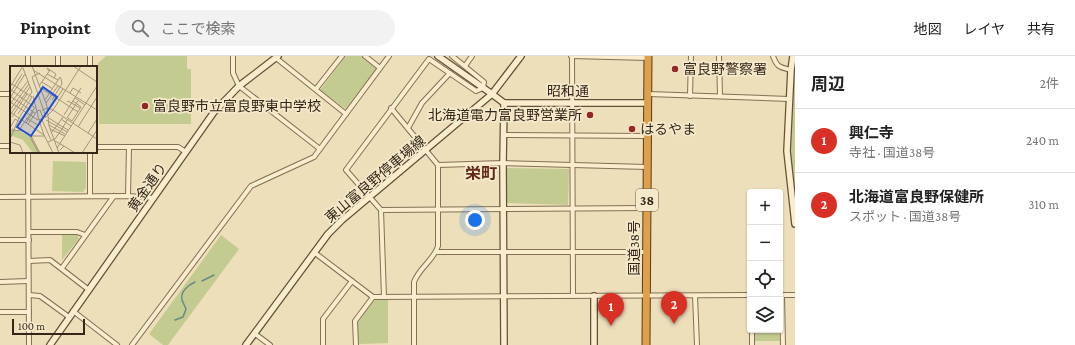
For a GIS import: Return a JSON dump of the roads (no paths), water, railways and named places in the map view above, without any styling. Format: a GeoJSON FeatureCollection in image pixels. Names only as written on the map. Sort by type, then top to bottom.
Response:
{"type":"FeatureCollection","features":[{"type":"Feature","properties":{"kind":"highway","name":"国道38号"},"geometry":{"type":"LineString","coordinates":[[646,345],[648,57]]}},
{"type":"Feature","properties":{"kind":"street"},"geometry":{"type":"LineString","coordinates":[[233,56],[233,73],[239,86],[320,149]]}},
{"type":"Feature","properties":{"kind":"street"},"geometry":{"type":"LineString","coordinates":[[316,89],[342,56]]}},
{"type":"Feature","properties":{"kind":"street"},"geometry":{"type":"LineString","coordinates":[[366,56],[380,68]]}},
{"type":"Feature","properties":{"kind":"street"},"geometry":{"type":"LineString","coordinates":[[132,345],[251,186],[314,158],[389,56]]}},
{"type":"Feature","properties":{"kind":"street"},"geometry":{"type":"LineString","coordinates":[[438,56],[504,103],[504,345]]}},
{"type":"Feature","properties":{"kind":"street"},"geometry":{"type":"LineString","coordinates":[[452,56],[484,82],[483,88]]}},
{"type":"Feature","properties":{"kind":"street"},"geometry":{"type":"LineString","coordinates":[[465,66],[472,56]]}},
{"type":"Feature","properties":{"kind":"street","name":"東山富良野停車場線"},"geometry":{"type":"LineString","coordinates":[[246,345],[328,234],[342,220],[492,94],[521,56]]}},
{"type":"Feature","properties":{"kind":"street"},"geometry":{"type":"LineString","coordinates":[[573,296],[572,56],[648,57]]}},
{"type":"Feature","properties":{"kind":"street"},"geometry":{"type":"LineString","coordinates":[[690,96],[691,56]]}},
{"type":"Feature","properties":{"kind":"street"},"geometry":{"type":"LineString","coordinates":[[719,56],[720,96]]}},
{"type":"Feature","properties":{"kind":"street"},"geometry":{"type":"LineString","coordinates":[[773,56],[776,64],[780,68],[791,70]]}},
{"type":"Feature","properties":{"kind":"street"},"geometry":{"type":"LineString","coordinates":[[793,56],[789,99],[787,151],[795,224]]}},
{"type":"Feature","properties":{"kind":"street"},"geometry":{"type":"LineString","coordinates":[[277,57],[346,114]]}},
{"type":"Feature","properties":{"kind":"street","name":"黄金通り"},"geometry":{"type":"LineString","coordinates":[[50,345],[68,317],[89,290],[214,112],[239,86],[277,57]]}},
{"type":"Feature","properties":{"kind":"street"},"geometry":{"type":"LineString","coordinates":[[384,297],[381,210],[346,170],[429,59],[476,91],[483,88]]}},
{"type":"Feature","properties":{"kind":"street"},"geometry":{"type":"LineString","coordinates":[[408,128],[422,103],[450,73]]}},
{"type":"Feature","properties":{"kind":"street"},"geometry":{"type":"LineString","coordinates":[[648,94],[789,99]]}},
{"type":"Feature","properties":{"kind":"street","name":"昭和通"},"geometry":{"type":"LineString","coordinates":[[504,103],[648,103]]}},
{"type":"Feature","properties":{"kind":"street"},"geometry":{"type":"LineString","coordinates":[[391,108],[438,165],[438,246],[436,252],[416,276],[414,282],[414,345]]}},
{"type":"Feature","properties":{"kind":"street"},"geometry":{"type":"LineString","coordinates":[[503,135],[648,136]]}},
{"type":"Feature","properties":{"kind":"street"},"geometry":{"type":"LineString","coordinates":[[97,147],[178,147],[186,152]]}},
{"type":"Feature","properties":{"kind":"street"},"geometry":{"type":"LineString","coordinates":[[128,196],[129,147]]}},
{"type":"Feature","properties":{"kind":"street"},"geometry":{"type":"LineString","coordinates":[[28,153],[29,345]]}},
{"type":"Feature","properties":{"kind":"street"},"geometry":{"type":"LineString","coordinates":[[90,153],[90,196]]}},
{"type":"Feature","properties":{"kind":"street"},"geometry":{"type":"LineString","coordinates":[[438,165],[503,163],[648,167]]}},
{"type":"Feature","properties":{"kind":"street"},"geometry":{"type":"LineString","coordinates":[[62,268],[114,196]]}},
{"type":"Feature","properties":{"kind":"street"},"geometry":{"type":"LineString","coordinates":[[0,197],[128,196],[154,198]]}},
{"type":"Feature","properties":{"kind":"street"},"geometry":{"type":"LineString","coordinates":[[381,210],[647,208]]}},
{"type":"Feature","properties":{"kind":"street"},"geometry":{"type":"LineString","coordinates":[[29,232],[77,232],[85,235]]}},
{"type":"Feature","properties":{"kind":"street"},"geometry":{"type":"LineString","coordinates":[[0,240],[29,240]]}},
{"type":"Feature","properties":{"kind":"street"},"geometry":{"type":"LineString","coordinates":[[436,252],[647,252]]}},
{"type":"Feature","properties":{"kind":"street"},"geometry":{"type":"LineString","coordinates":[[315,253],[373,297],[747,295]]}},
{"type":"Feature","properties":{"kind":"street"},"geometry":{"type":"LineString","coordinates":[[29,261],[50,260],[89,290]]}},
{"type":"Feature","properties":{"kind":"street"},"geometry":{"type":"LineString","coordinates":[[323,345],[323,319],[352,281]]}},
{"type":"Feature","properties":{"kind":"street"},"geometry":{"type":"LineString","coordinates":[[0,282],[28,282]]}},
{"type":"Feature","properties":{"kind":"street"},"geometry":{"type":"LineString","coordinates":[[28,295],[40,296],[68,317]]}},
{"type":"Feature","properties":{"kind":"street"},"geometry":{"type":"LineString","coordinates":[[783,295],[795,295]]}},
{"type":"Feature","properties":{"kind":"street"},"geometry":{"type":"LineString","coordinates":[[594,296],[594,345]]}},
{"type":"Feature","properties":{"kind":"street"},"geometry":{"type":"LineString","coordinates":[[695,296],[697,345]]}},
{"type":"Feature","properties":{"kind":"street"},"geometry":{"type":"LineString","coordinates":[[356,345],[355,321],[373,297]]}},
{"type":"Feature","properties":{"kind":"street"},"geometry":{"type":"LineString","coordinates":[[781,297],[783,345]]}},
{"type":"Feature","properties":{"kind":"street"},"geometry":{"type":"LineString","coordinates":[[73,311],[117,345]]}},
{"type":"Feature","properties":{"kind":"street"},"geometry":{"type":"LineString","coordinates":[[0,312],[29,312]]}},
{"type":"Feature","properties":{"kind":"street"},"geometry":{"type":"LineString","coordinates":[[254,333],[270,345]]}},
{"type":"Feature","properties":{"kind":"street"},"geometry":{"type":"LineString","coordinates":[[752,333],[752,345]]}},
{"type":"Feature","properties":{"kind":"waterway"},"geometry":{"type":"LineString","coordinates":[[202,281],[214,275]]}},
{"type":"Feature","properties":{"kind":"waterway"},"geometry":{"type":"LineString","coordinates":[[175,320],[183,317],[186,309],[182,300],[183,292],[187,287],[195,282]]}},
{"type":"Feature","properties":{"kind":"place","name":"富良野警察署"},"geometry":{"type":"Point","coordinates":[675,69]}},
{"type":"Feature","properties":{"kind":"place","name":"富良野市立富良野東中学校"},"geometry":{"type":"Point","coordinates":[145,106]}},
{"type":"Feature","properties":{"kind":"place","name":"北海道電力富良野営業所"},"geometry":{"type":"Point","coordinates":[590,115]}},
{"type":"Feature","properties":{"kind":"place","name":"はるやま"},"geometry":{"type":"Point","coordinates":[632,129]}},
{"type":"Feature","properties":{"kind":"place","name":"北海道富良野保健所"},"geometry":{"type":"Point","coordinates":[674,324]}},
{"type":"Feature","properties":{"kind":"place","name":"興仁寺"},"geometry":{"type":"Point","coordinates":[611,326]}},
{"type":"Feature","properties":{"kind":"district","name":"栄町"},"geometry":{"type":"Point","coordinates":[481,173]}}]}
